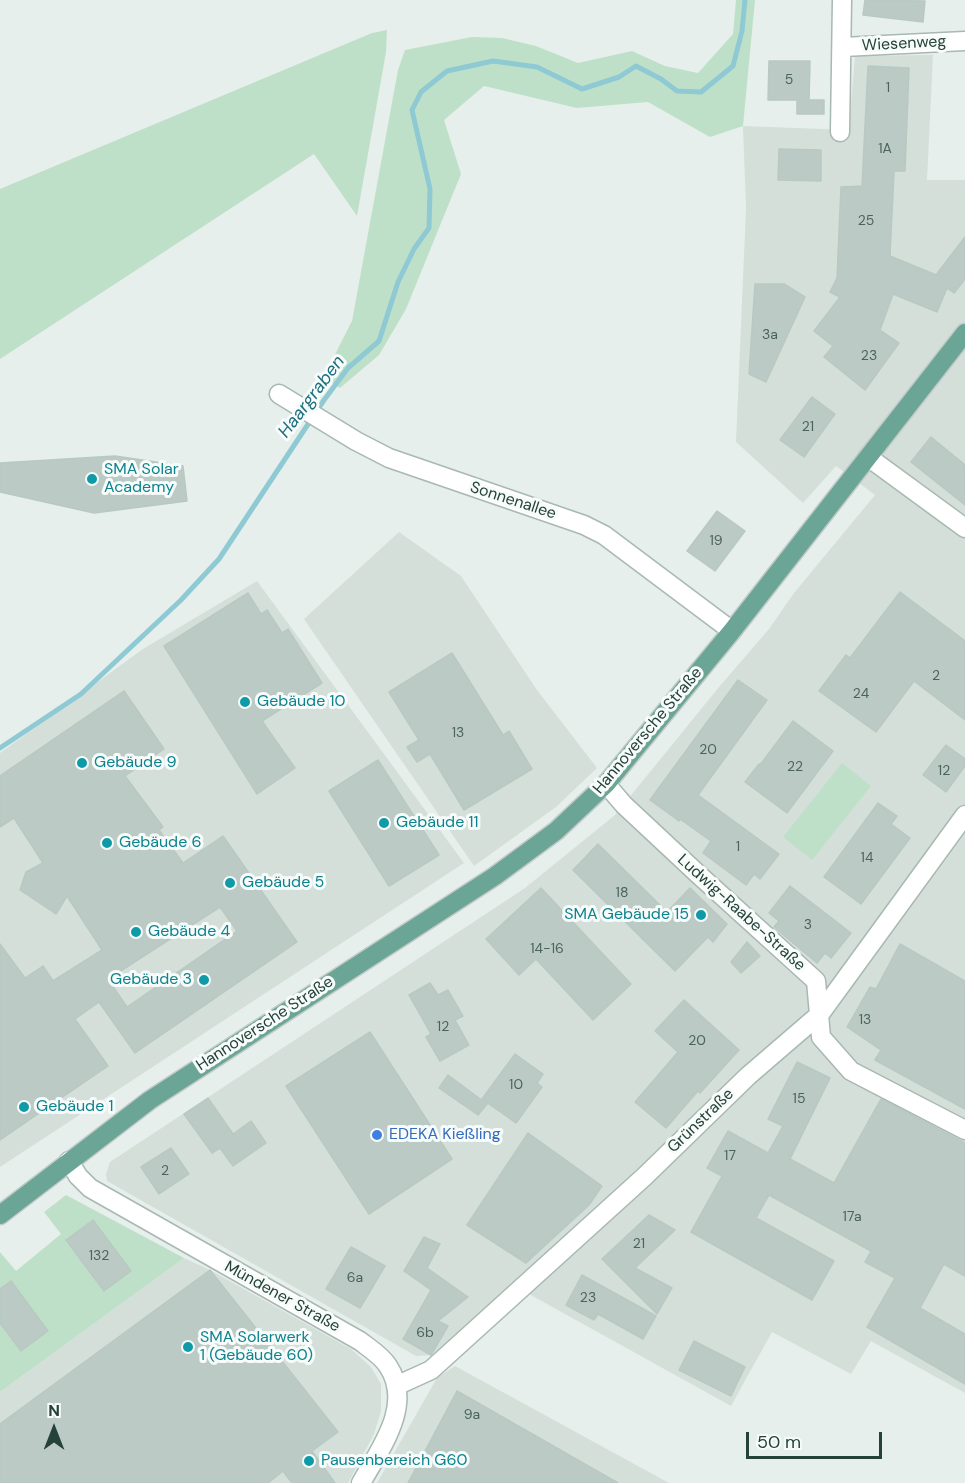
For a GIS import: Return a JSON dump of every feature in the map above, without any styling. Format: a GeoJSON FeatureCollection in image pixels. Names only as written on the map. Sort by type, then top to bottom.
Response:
{"type":"FeatureCollection","features":[{"type":"Feature","properties":{"kind":"main road","name":"Hannoversche Straße"},"geometry":{"type":"LineString","coordinates":[[0,1215],[150,1100],[501,872],[556,831],[606,784],[732,631],[965,333]]}},
{"type":"Feature","properties":{"kind":"street","name":"Wiesenweg"},"geometry":{"type":"LineString","coordinates":[[840,132],[842,0]]}},
{"type":"Feature","properties":{"kind":"street","name":"Wiesenweg"},"geometry":{"type":"LineString","coordinates":[[843,47],[965,41]]}},
{"type":"Feature","properties":{"kind":"street","name":"Sonnenallee"},"geometry":{"type":"LineString","coordinates":[[279,394],[389,458],[584,525],[604,535],[732,631]]}},
{"type":"Feature","properties":{"kind":"street"},"geometry":{"type":"LineString","coordinates":[[868,457],[965,528]]}},
{"type":"Feature","properties":{"kind":"street","name":"Ludwig-Raabe-Straße"},"geometry":{"type":"LineString","coordinates":[[606,784],[624,805],[682,860],[816,981],[821,1037],[851,1071],[965,1130]]}},
{"type":"Feature","properties":{"kind":"street","name":"Grünstraße"},"geometry":{"type":"LineString","coordinates":[[396,1386],[431,1370],[644,1177],[748,1076],[820,1014],[965,815]]}},
{"type":"Feature","properties":{"kind":"street","name":"Mündener Straße"},"geometry":{"type":"LineString","coordinates":[[69,1161],[78,1176],[90,1188],[360,1341],[388,1365],[396,1386],[397,1407],[392,1429],[362,1483]]}},
{"type":"Feature","properties":{"kind":"shaded area"},"geometry":{"type":"Polygon","coordinates":[[[933,55],[927,180],[965,180],[965,1393],[871,1341],[851,1374],[772,1332],[731,1406],[529,1294],[522,1278],[432,1355],[416,1356],[107,1181],[106,1174],[110,1162],[525,888],[615,815],[769,629],[794,593],[875,495],[836,466],[803,503],[736,442],[746,208],[743,126],[849,130],[855,56],[933,55]]]}},
{"type":"Feature","properties":{"kind":"shaded area"},"geometry":{"type":"Polygon","coordinates":[[[399,532],[461,576],[537,690],[597,768],[556,807],[474,866],[304,619],[399,532]]]}},
{"type":"Feature","properties":{"kind":"shaded area"},"geometry":{"type":"Polygon","coordinates":[[[257,581],[464,863],[0,1167],[0,753],[143,649],[257,581]]]}},
{"type":"Feature","properties":{"kind":"shaded area","name":"SMA Solarwerk 1 (Gebäude 60)"},"geometry":{"type":"Polygon","coordinates":[[[184,1258],[210,1270],[351,1349],[371,1367],[381,1384],[381,1411],[374,1434],[348,1483],[0,1483],[0,1392],[184,1258]]]}},
{"type":"Feature","properties":{"kind":"shaded area"},"geometry":{"type":"Polygon","coordinates":[[[455,1366],[669,1483],[377,1483],[437,1378],[455,1366]]]}},
{"type":"Feature","properties":{"kind":"green space"},"geometry":{"type":"Polygon","coordinates":[[[736,0],[755,0],[743,126],[710,137],[648,102],[577,108],[484,86],[444,120],[461,174],[406,309],[379,355],[340,388],[323,378],[352,321],[398,70],[405,50],[472,37],[502,38],[536,46],[578,63],[632,51],[665,66],[698,73],[733,34],[736,0]]]}},
{"type":"Feature","properties":{"kind":"green space"},"geometry":{"type":"Polygon","coordinates":[[[387,30],[386,52],[357,216],[314,154],[0,359],[0,189],[372,33],[387,30]]]}},
{"type":"Feature","properties":{"kind":"green space"},"geometry":{"type":"Polygon","coordinates":[[[842,763],[871,786],[812,860],[783,837],[842,763]]]}},
{"type":"Feature","properties":{"kind":"green space"},"geometry":{"type":"Polygon","coordinates":[[[66,1195],[184,1258],[0,1392],[0,1252],[16,1271],[61,1234],[44,1212],[66,1195]]]}},
{"type":"Feature","properties":{"kind":"building"},"geometry":{"type":"Polygon","coordinates":[[[865,0],[925,1],[923,22],[863,15],[865,0]]]}},
{"type":"Feature","properties":{"kind":"building"},"geometry":{"type":"Polygon","coordinates":[[[769,61],[810,61],[809,100],[824,100],[824,114],[797,114],[797,100],[768,100],[769,61]]]}},
{"type":"Feature","properties":{"kind":"building"},"geometry":{"type":"Polygon","coordinates":[[[868,66],[909,68],[905,171],[894,171],[890,256],[936,275],[965,237],[965,279],[954,293],[947,288],[937,312],[893,294],[880,330],[899,343],[865,390],[824,357],[833,346],[814,331],[840,297],[830,292],[837,278],[841,187],[862,186],[868,66]]]}},
{"type":"Feature","properties":{"kind":"building"},"geometry":{"type":"Polygon","coordinates":[[[779,149],[821,150],[821,181],[778,180],[779,149]]]}},
{"type":"Feature","properties":{"kind":"building"},"geometry":{"type":"Polygon","coordinates":[[[755,284],[784,284],[805,297],[766,382],[749,374],[755,284]]]}},
{"type":"Feature","properties":{"kind":"building"},"geometry":{"type":"Polygon","coordinates":[[[812,397],[835,414],[804,457],[780,440],[812,397]]]}},
{"type":"Feature","properties":{"kind":"building"},"geometry":{"type":"Polygon","coordinates":[[[931,437],[965,465],[965,505],[911,462],[931,437]]]}},
{"type":"Feature","properties":{"kind":"building","name":"SMA Solar Academy"},"geometry":{"type":"Polygon","coordinates":[[[115,456],[183,466],[187,501],[94,513],[0,492],[0,463],[115,456]]]}},
{"type":"Feature","properties":{"kind":"building"},"geometry":{"type":"Polygon","coordinates":[[[717,511],[745,531],[715,571],[687,551],[717,511]]]}},
{"type":"Feature","properties":{"kind":"building"},"geometry":{"type":"Polygon","coordinates":[[[900,592],[965,641],[965,720],[914,681],[876,732],[819,691],[846,655],[850,658],[900,592]]]}},
{"type":"Feature","properties":{"kind":"building","name":"Gebäude 10"},"geometry":{"type":"Polygon","coordinates":[[[248,593],[261,614],[267,610],[282,633],[288,629],[322,683],[262,721],[295,768],[257,794],[164,646],[248,593]]]}},
{"type":"Feature","properties":{"kind":"building"},"geometry":{"type":"Polygon","coordinates":[[[452,653],[503,735],[509,731],[532,769],[464,810],[430,754],[417,762],[407,747],[419,740],[389,692],[452,653]]]}},
{"type":"Feature","properties":{"kind":"building"},"geometry":{"type":"Polygon","coordinates":[[[738,680],[767,700],[698,795],[779,854],[760,879],[754,874],[746,885],[703,853],[711,841],[650,800],[738,680]]]}},
{"type":"Feature","properties":{"kind":"building"},"geometry":{"type":"Polygon","coordinates":[[[124,691],[164,749],[125,776],[163,827],[159,830],[183,863],[223,836],[297,942],[135,1053],[99,1002],[75,1019],[108,1066],[0,1140],[0,944],[25,978],[43,966],[53,981],[102,950],[67,896],[56,914],[20,890],[26,872],[43,863],[14,818],[0,827],[0,776],[124,691]],[[220,907],[108,979],[127,1007],[237,931],[220,907]]]}},
{"type":"Feature","properties":{"kind":"building"},"geometry":{"type":"Polygon","coordinates":[[[793,721],[833,751],[787,813],[745,782],[793,721]]]}},
{"type":"Feature","properties":{"kind":"building"},"geometry":{"type":"Polygon","coordinates":[[[946,745],[965,759],[965,766],[946,792],[923,775],[946,745]]]}},
{"type":"Feature","properties":{"kind":"building","name":"Gebäude 11"},"geometry":{"type":"Polygon","coordinates":[[[378,760],[439,855],[389,886],[329,791],[378,760]]]}},
{"type":"Feature","properties":{"kind":"building"},"geometry":{"type":"Polygon","coordinates":[[[878,803],[897,816],[891,824],[910,838],[861,904],[824,877],[878,803]]]}},
{"type":"Feature","properties":{"kind":"building"},"geometry":{"type":"Polygon","coordinates":[[[598,844],[667,912],[690,888],[727,924],[713,942],[708,937],[675,971],[573,870],[598,844]]]}},
{"type":"Feature","properties":{"kind":"building"},"geometry":{"type":"Polygon","coordinates":[[[790,886],[851,933],[831,958],[825,953],[817,963],[774,927],[779,921],[769,913],[790,886]]]}},
{"type":"Feature","properties":{"kind":"building"},"geometry":{"type":"Polygon","coordinates":[[[541,888],[631,984],[593,1020],[536,959],[519,975],[486,939],[541,888]]]}},
{"type":"Feature","properties":{"kind":"building"},"geometry":{"type":"Polygon","coordinates":[[[747,942],[760,956],[741,973],[731,962],[747,942]]]}},
{"type":"Feature","properties":{"kind":"building"},"geometry":{"type":"Polygon","coordinates":[[[900,944],[965,981],[965,1109],[875,1060],[881,1050],[847,1027],[870,987],[876,989],[900,944]]]}},
{"type":"Feature","properties":{"kind":"building"},"geometry":{"type":"Polygon","coordinates":[[[430,983],[438,995],[448,990],[463,1016],[455,1020],[469,1045],[440,1061],[426,1037],[431,1034],[409,995],[430,983]]]}},
{"type":"Feature","properties":{"kind":"building"},"geometry":{"type":"Polygon","coordinates":[[[684,1000],[739,1050],[700,1093],[698,1091],[666,1128],[635,1102],[678,1052],[655,1031],[684,1000]]]}},
{"type":"Feature","properties":{"kind":"building","name":"EDEKA Kießling"},"geometry":{"type":"Polygon","coordinates":[[[370,1032],[452,1159],[369,1214],[286,1086],[370,1032]]]}},
{"type":"Feature","properties":{"kind":"building"},"geometry":{"type":"Polygon","coordinates":[[[515,1054],[543,1074],[537,1083],[542,1087],[516,1123],[482,1099],[515,1054]]]}},
{"type":"Feature","properties":{"kind":"building"},"geometry":{"type":"Polygon","coordinates":[[[797,1062],[830,1078],[790,1159],[834,1183],[881,1099],[965,1143],[965,1276],[944,1264],[920,1308],[965,1334],[965,1384],[867,1327],[895,1278],[865,1262],[871,1251],[769,1195],[756,1218],[834,1261],[812,1300],[691,1232],[722,1176],[707,1168],[728,1131],[768,1153],[783,1126],[768,1119],[797,1062]]]}},
{"type":"Feature","properties":{"kind":"building"},"geometry":{"type":"Polygon","coordinates":[[[448,1075],[487,1104],[478,1115],[439,1088],[448,1075]]]}},
{"type":"Feature","properties":{"kind":"building"},"geometry":{"type":"Polygon","coordinates":[[[208,1098],[233,1134],[251,1121],[266,1143],[233,1166],[220,1148],[212,1153],[184,1114],[208,1098]]]}},
{"type":"Feature","properties":{"kind":"building"},"geometry":{"type":"Polygon","coordinates":[[[528,1133],[602,1186],[589,1205],[526,1263],[467,1225],[528,1133]]]}},
{"type":"Feature","properties":{"kind":"building"},"geometry":{"type":"Polygon","coordinates":[[[171,1148],[189,1174],[159,1194],[141,1167],[171,1148]]]}},
{"type":"Feature","properties":{"kind":"building"},"geometry":{"type":"Polygon","coordinates":[[[649,1215],[675,1230],[635,1268],[672,1288],[657,1314],[602,1259],[649,1215]]]}},
{"type":"Feature","properties":{"kind":"building"},"geometry":{"type":"Polygon","coordinates":[[[93,1220],[131,1271],[104,1291],[66,1240],[93,1220]]]}},
{"type":"Feature","properties":{"kind":"building"},"geometry":{"type":"Polygon","coordinates":[[[424,1237],[440,1244],[427,1268],[468,1297],[438,1321],[448,1326],[431,1355],[403,1339],[431,1290],[404,1271],[424,1237]]]}},
{"type":"Feature","properties":{"kind":"building"},"geometry":{"type":"Polygon","coordinates":[[[351,1247],[385,1266],[360,1308],[326,1289],[351,1247]]]}},
{"type":"Feature","properties":{"kind":"building","name":"SMA Solarwerk 1 (Gebäude 60)"},"geometry":{"type":"Polygon","coordinates":[[[210,1270],[338,1432],[312,1451],[335,1483],[292,1483],[283,1471],[268,1483],[0,1483],[0,1424],[210,1270]]]}},
{"type":"Feature","properties":{"kind":"building"},"geometry":{"type":"Polygon","coordinates":[[[582,1275],[656,1316],[643,1339],[598,1314],[594,1320],[566,1305],[582,1275]]]}},
{"type":"Feature","properties":{"kind":"building"},"geometry":{"type":"Polygon","coordinates":[[[11,1281],[48,1331],[21,1351],[0,1323],[0,1289],[11,1281]]]}},
{"type":"Feature","properties":{"kind":"building"},"geometry":{"type":"Polygon","coordinates":[[[694,1341],[745,1367],[731,1396],[679,1370],[694,1341]]]}},
{"type":"Feature","properties":{"kind":"building"},"geometry":{"type":"Polygon","coordinates":[[[457,1391],[618,1483],[408,1483],[457,1391]]]}},
{"type":"Feature","properties":{"kind":"waterway","name":"Haargraben"},"geometry":{"type":"LineString","coordinates":[[0,748],[81,694],[181,600],[219,559],[324,400],[348,368],[379,341],[398,282],[414,249],[429,228],[430,189],[412,110],[421,92],[447,71],[493,61],[537,67],[582,89],[619,77],[636,66],[661,79],[677,91],[701,92],[733,66],[742,31],[745,0]]}},
{"type":"Feature","properties":{"kind":"place","name":"SMA Solar Academy"},"geometry":{"type":"Point","coordinates":[92,479]}},
{"type":"Feature","properties":{"kind":"place","name":"Gebäude 10"},"geometry":{"type":"Point","coordinates":[245,702]}},
{"type":"Feature","properties":{"kind":"place","name":"Gebäude 9"},"geometry":{"type":"Point","coordinates":[82,763]}},
{"type":"Feature","properties":{"kind":"place","name":"Gebäude 11"},"geometry":{"type":"Point","coordinates":[384,823]}},
{"type":"Feature","properties":{"kind":"place","name":"Gebäude 6"},"geometry":{"type":"Point","coordinates":[107,843]}},
{"type":"Feature","properties":{"kind":"place","name":"Gebäude 5"},"geometry":{"type":"Point","coordinates":[230,883]}},
{"type":"Feature","properties":{"kind":"place","name":"SMA Gebäude 15"},"geometry":{"type":"Point","coordinates":[701,915]}},
{"type":"Feature","properties":{"kind":"place","name":"Gebäude 4"},"geometry":{"type":"Point","coordinates":[136,932]}},
{"type":"Feature","properties":{"kind":"place","name":"Gebäude 3"},"geometry":{"type":"Point","coordinates":[204,980]}},
{"type":"Feature","properties":{"kind":"place","name":"Gebäude 1"},"geometry":{"type":"Point","coordinates":[24,1107]}},
{"type":"Feature","properties":{"kind":"place","name":"EDEKA Kießling"},"geometry":{"type":"Point","coordinates":[377,1135]}},
{"type":"Feature","properties":{"kind":"place","name":"SMA Solarwerk 1 (Gebäude 60)"},"geometry":{"type":"Point","coordinates":[188,1347]}},
{"type":"Feature","properties":{"kind":"place","name":"Pausenbereich G60"},"geometry":{"type":"Point","coordinates":[309,1461]}}]}
